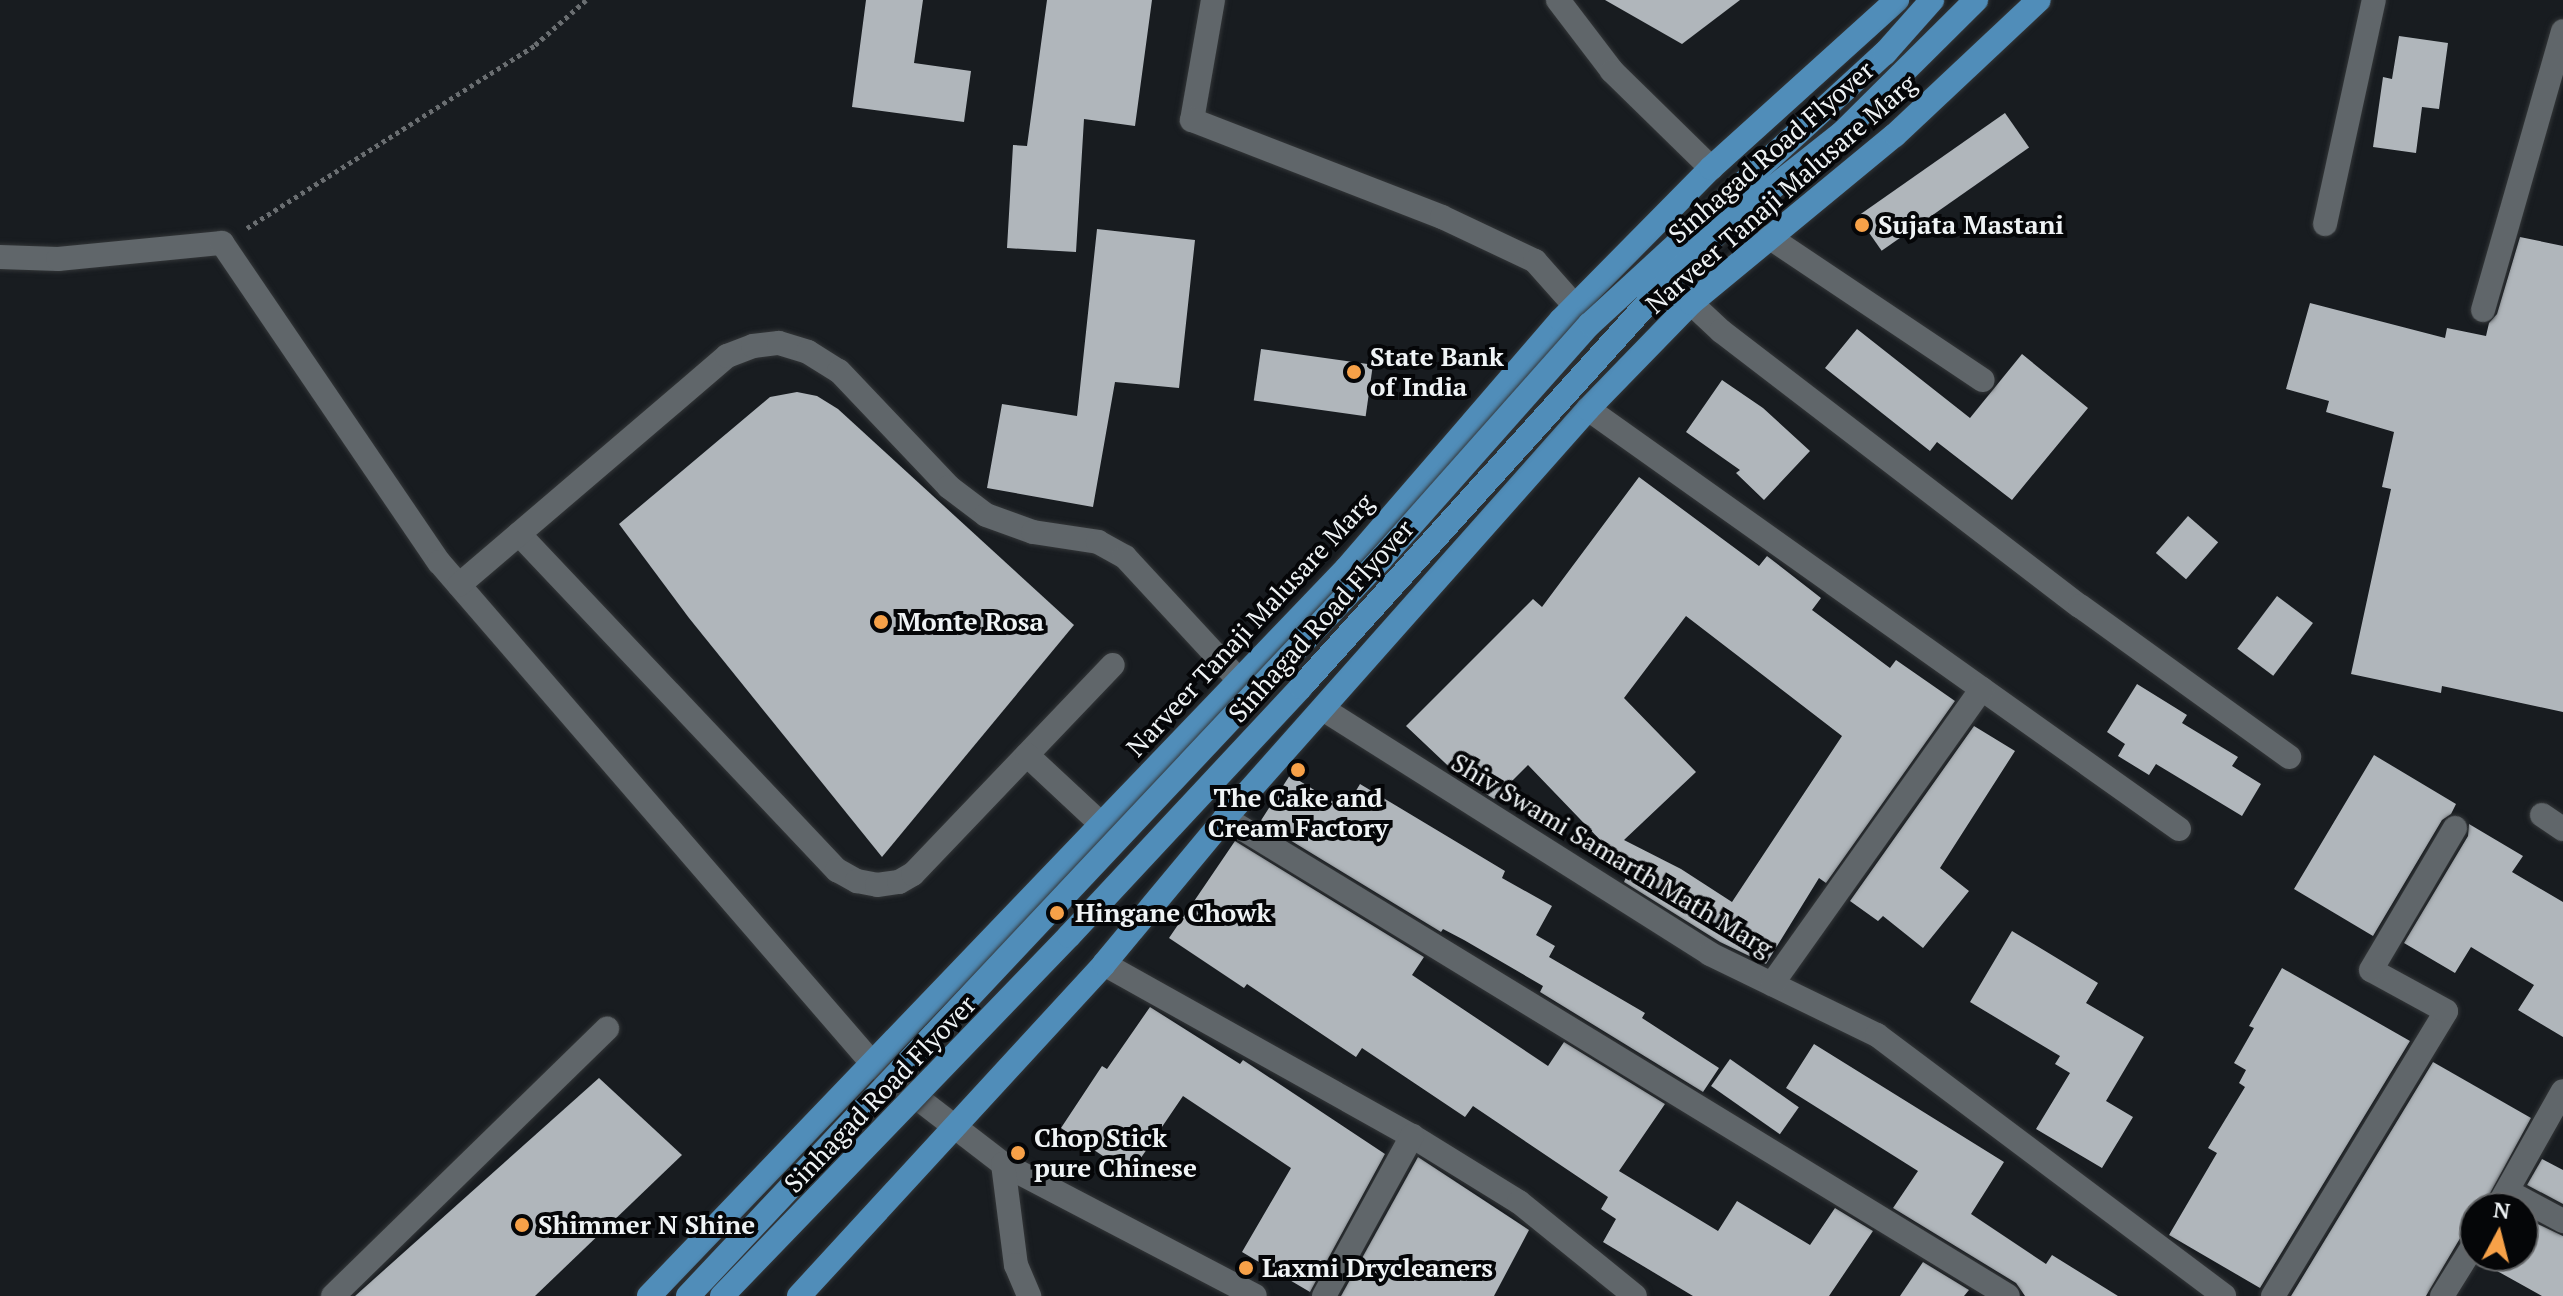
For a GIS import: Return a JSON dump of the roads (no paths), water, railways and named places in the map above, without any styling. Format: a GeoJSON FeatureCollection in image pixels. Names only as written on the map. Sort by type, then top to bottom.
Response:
{"type":"FeatureCollection","features":[{"type":"Feature","properties":{"kind":"main road","name":"Narveer Tanaji Malusare Marg"},"geometry":{"type":"LineString","coordinates":[[649,1296],[1346,569],[1575,306],[1711,168],[1897,0]]}},
{"type":"Feature","properties":{"kind":"main road","name":"Sinhagad Road Flyover"},"geometry":{"type":"LineString","coordinates":[[688,1296],[1381,559],[1590,324],[1885,53],[1932,0]]}},
{"type":"Feature","properties":{"kind":"main road","name":"Sinhagad Road Flyover"},"geometry":{"type":"LineString","coordinates":[[722,1296],[1069,936],[1301,687],[1664,285],[1728,223],[1842,133],[1976,0]]}},
{"type":"Feature","properties":{"kind":"main road","name":"Narveer Tanaji Malusare Marg"},"geometry":{"type":"LineString","coordinates":[[799,1296],[1104,964],[1225,818],[1588,409],[1691,303],[1895,135],[2039,0]]}},
{"type":"Feature","properties":{"kind":"street"},"geometry":{"type":"LineString","coordinates":[[1213,0],[1192,120],[1442,217],[1535,261],[1575,306]]}},
{"type":"Feature","properties":{"kind":"street"},"geometry":{"type":"LineString","coordinates":[[1558,0],[1612,71],[1711,168]]}},
{"type":"Feature","properties":{"kind":"street"},"geometry":{"type":"LineString","coordinates":[[2325,224],[2374,0]]}},
{"type":"Feature","properties":{"kind":"street"},"geometry":{"type":"LineString","coordinates":[[2483,310],[2563,31]]}},
{"type":"Feature","properties":{"kind":"street"},"geometry":{"type":"LineString","coordinates":[[1769,237],[1983,380]]}},
{"type":"Feature","properties":{"kind":"street"},"geometry":{"type":"LineString","coordinates":[[0,257],[58,259],[222,243],[439,562],[872,1063],[1003,1164],[1255,1296]]}},
{"type":"Feature","properties":{"kind":"street"},"geometry":{"type":"LineString","coordinates":[[1691,303],[1721,331],[2068,597],[2289,757]]}},
{"type":"Feature","properties":{"kind":"street"},"geometry":{"type":"LineString","coordinates":[[459,585],[727,356],[753,346],[779,343],[808,352],[839,371],[949,487],[986,515],[1013,527],[1098,542],[1125,557],[1239,680]]}},
{"type":"Feature","properties":{"kind":"street"},"geometry":{"type":"LineString","coordinates":[[1588,409],[2179,829]]}},
{"type":"Feature","properties":{"kind":"street"},"geometry":{"type":"LineString","coordinates":[[519,534],[837,870],[857,881],[877,885],[899,882],[913,874],[1113,665]]}},
{"type":"Feature","properties":{"kind":"street"},"geometry":{"type":"LineString","coordinates":[[1772,984],[1982,689]]}},
{"type":"Feature","properties":{"kind":"street","name":"Shiv Swami Samarth Math Marg"},"geometry":{"type":"LineString","coordinates":[[1323,709],[1710,954],[1877,1035],[2224,1296]]}},
{"type":"Feature","properties":{"kind":"street"},"geometry":{"type":"LineString","coordinates":[[1027,755],[1101,824]]}},
{"type":"Feature","properties":{"kind":"street"},"geometry":{"type":"LineString","coordinates":[[2542,815],[2563,829]]}},
{"type":"Feature","properties":{"kind":"street"},"geometry":{"type":"LineString","coordinates":[[1225,818],[2008,1296]]}},
{"type":"Feature","properties":{"kind":"street"},"geometry":{"type":"LineString","coordinates":[[2273,1296],[2446,1011],[2371,970],[2455,828]]}},
{"type":"Feature","properties":{"kind":"street"},"geometry":{"type":"LineString","coordinates":[[1104,964],[1412,1136],[1519,1202],[1635,1296]]}},
{"type":"Feature","properties":{"kind":"street"},"geometry":{"type":"LineString","coordinates":[[333,1296],[607,1029]]}},
{"type":"Feature","properties":{"kind":"street"},"geometry":{"type":"LineString","coordinates":[[2506,1192],[2563,1091]]}},
{"type":"Feature","properties":{"kind":"street"},"geometry":{"type":"LineString","coordinates":[[1324,1296],[1412,1136]]}},
{"type":"Feature","properties":{"kind":"street"},"geometry":{"type":"LineString","coordinates":[[1003,1164],[1016,1265],[1029,1296]]}},
{"type":"Feature","properties":{"kind":"street"},"geometry":{"type":"LineString","coordinates":[[2539,1213],[2563,1221]]}},
{"type":"Feature","properties":{"kind":"street"},"geometry":{"type":"LineString","coordinates":[[2442,1296],[2459,1269]]}},
{"type":"Feature","properties":{"kind":"place","name":"Sujata Mastani"},"geometry":{"type":"Point","coordinates":[1862,225]}},
{"type":"Feature","properties":{"kind":"place","name":"State Bank of India"},"geometry":{"type":"Point","coordinates":[1354,372]}},
{"type":"Feature","properties":{"kind":"place","name":"Monte Rosa"},"geometry":{"type":"Point","coordinates":[881,622]}},
{"type":"Feature","properties":{"kind":"place","name":"The Cake and Cream Factory"},"geometry":{"type":"Point","coordinates":[1298,770]}},
{"type":"Feature","properties":{"kind":"place","name":"Hingane Chowk"},"geometry":{"type":"Point","coordinates":[1057,913]}},
{"type":"Feature","properties":{"kind":"place","name":"Chop Stick pure Chinese"},"geometry":{"type":"Point","coordinates":[1018,1153]}},
{"type":"Feature","properties":{"kind":"place","name":"Shimmer N Shine"},"geometry":{"type":"Point","coordinates":[522,1225]}},
{"type":"Feature","properties":{"kind":"place","name":"Laxmi Drycleaners"},"geometry":{"type":"Point","coordinates":[1246,1268]}}]}
